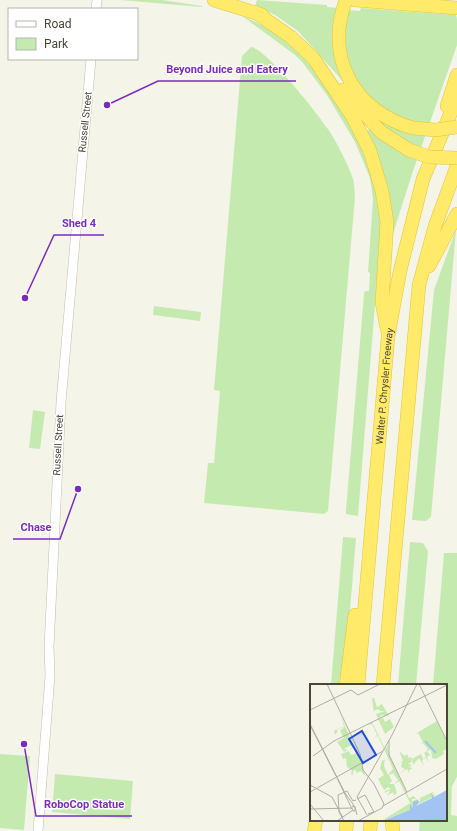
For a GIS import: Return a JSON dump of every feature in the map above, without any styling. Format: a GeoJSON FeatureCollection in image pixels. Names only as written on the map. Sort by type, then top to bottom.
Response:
{"type":"FeatureCollection","features":[{"type":"Feature","properties":{"kind":"highway"},"geometry":{"type":"LineString","coordinates":[[214,0],[255,12],[276,22],[302,42],[378,130],[391,140],[409,150],[429,157],[457,158]]}},
{"type":"Feature","properties":{"kind":"highway"},"geometry":{"type":"LineString","coordinates":[[346,0],[341,16],[339,43],[349,80],[359,94],[372,108],[390,120],[413,128],[435,130],[457,127]]}},
{"type":"Feature","properties":{"kind":"highway"},"geometry":{"type":"LineString","coordinates":[[360,0],[456,8]]}},
{"type":"Feature","properties":{"kind":"highway"},"geometry":{"type":"LineString","coordinates":[[255,12],[291,37],[314,60],[352,116],[370,151],[382,191],[387,222],[382,303],[388,337]]}},
{"type":"Feature","properties":{"kind":"highway"},"geometry":{"type":"LineString","coordinates":[[433,151],[457,75]]}},
{"type":"Feature","properties":{"kind":"highway","name":"Walter P. Chrysler Freeway"},"geometry":{"type":"LineString","coordinates":[[358,684],[388,337],[406,245],[423,179],[433,151],[457,98]]}},
{"type":"Feature","properties":{"kind":"highway"},"geometry":{"type":"LineString","coordinates":[[383,684],[419,285],[435,226],[457,166]]}},
{"type":"Feature","properties":{"kind":"highway"},"geometry":{"type":"LineString","coordinates":[[419,285],[457,214]]}},
{"type":"Feature","properties":{"kind":"highway"},"geometry":{"type":"LineString","coordinates":[[346,684],[358,597],[369,554]]}},
{"type":"Feature","properties":{"kind":"highway"},"geometry":{"type":"LineString","coordinates":[[388,684],[390,607]]}},
{"type":"Feature","properties":{"kind":"highway"},"geometry":{"type":"LineString","coordinates":[[314,831],[316,821]]}},
{"type":"Feature","properties":{"kind":"highway"},"geometry":{"type":"LineString","coordinates":[[346,831],[347,821]]}},
{"type":"Feature","properties":{"kind":"highway"},"geometry":{"type":"LineString","coordinates":[[370,831],[371,821]]}},
{"type":"Feature","properties":{"kind":"highway"},"geometry":{"type":"LineString","coordinates":[[392,821],[393,831]]}},
{"type":"Feature","properties":{"kind":"street","name":"Russell Street"},"geometry":{"type":"LineString","coordinates":[[38,831],[50,676],[49,648],[61,402],[91,60]]}},
{"type":"Feature","properties":{"kind":"green space"},"geometry":{"type":"Polygon","coordinates":[[[120,0],[162,0],[202,7],[120,0]]]}},
{"type":"Feature","properties":{"kind":"green space"},"geometry":{"type":"Polygon","coordinates":[[[257,0],[327,5],[327,7],[338,8],[348,87],[298,31],[275,15],[255,6],[257,0]]]}},
{"type":"Feature","properties":{"kind":"green space"},"geometry":{"type":"Polygon","coordinates":[[[361,8],[456,15],[457,19],[457,45],[412,174],[392,237],[367,131],[370,129],[378,138],[402,153],[369,114],[387,125],[403,130],[389,112],[366,94],[353,75],[349,65],[345,43],[348,10],[360,11],[361,8]]]}},
{"type":"Feature","properties":{"kind":"green space"},"geometry":{"type":"Polygon","coordinates":[[[242,16],[281,37],[307,61],[315,71],[347,120],[356,137],[364,155],[376,191],[381,230],[358,516],[346,514],[346,510],[364,294],[365,291],[369,291],[370,273],[368,272],[373,199],[370,178],[355,142],[327,95],[303,63],[295,55],[242,16]]]}},
{"type":"Feature","properties":{"kind":"green space"},"geometry":{"type":"Polygon","coordinates":[[[251,47],[258,50],[280,70],[322,121],[342,154],[354,184],[355,197],[328,511],[324,514],[204,503],[208,463],[214,463],[220,391],[214,390],[242,56],[251,47]]]}},
{"type":"Feature","properties":{"kind":"green space"},"geometry":{"type":"Polygon","coordinates":[[[456,230],[431,517],[426,521],[412,520],[434,290],[456,230]]]}},
{"type":"Feature","properties":{"kind":"green space"},"geometry":{"type":"Polygon","coordinates":[[[154,306],[201,312],[200,321],[153,315],[154,306]]]}},
{"type":"Feature","properties":{"kind":"green space"},"geometry":{"type":"Polygon","coordinates":[[[33,410],[45,412],[40,449],[29,448],[33,410]]]}},
{"type":"Feature","properties":{"kind":"green space"},"geometry":{"type":"Polygon","coordinates":[[[343,537],[356,538],[344,682],[343,684],[331,684],[343,537]]]}},
{"type":"Feature","properties":{"kind":"green space"},"geometry":{"type":"Polygon","coordinates":[[[410,542],[423,543],[428,551],[416,684],[398,684],[410,542]]]}},
{"type":"Feature","properties":{"kind":"green space"},"geometry":{"type":"Polygon","coordinates":[[[444,553],[457,553],[457,777],[452,786],[451,815],[457,816],[457,831],[419,831],[420,821],[447,821],[447,684],[433,684],[444,553]]]}},
{"type":"Feature","properties":{"kind":"green space"},"geometry":{"type":"Polygon","coordinates":[[[0,754],[30,756],[24,830],[0,828],[0,754]]]}},
{"type":"Feature","properties":{"kind":"green space"},"geometry":{"type":"Polygon","coordinates":[[[55,774],[133,781],[130,819],[52,812],[55,774]]]}},
{"type":"Feature","properties":{"kind":"place","name":"Beyond Juice and Eatery"},"geometry":{"type":"Point","coordinates":[107,105]}},
{"type":"Feature","properties":{"kind":"place","name":"Shed 4"},"geometry":{"type":"Point","coordinates":[25,298]}},
{"type":"Feature","properties":{"kind":"place","name":"Chase"},"geometry":{"type":"Point","coordinates":[78,489]}},
{"type":"Feature","properties":{"kind":"place","name":"RoboCop Statue"},"geometry":{"type":"Point","coordinates":[24,744]}}]}
